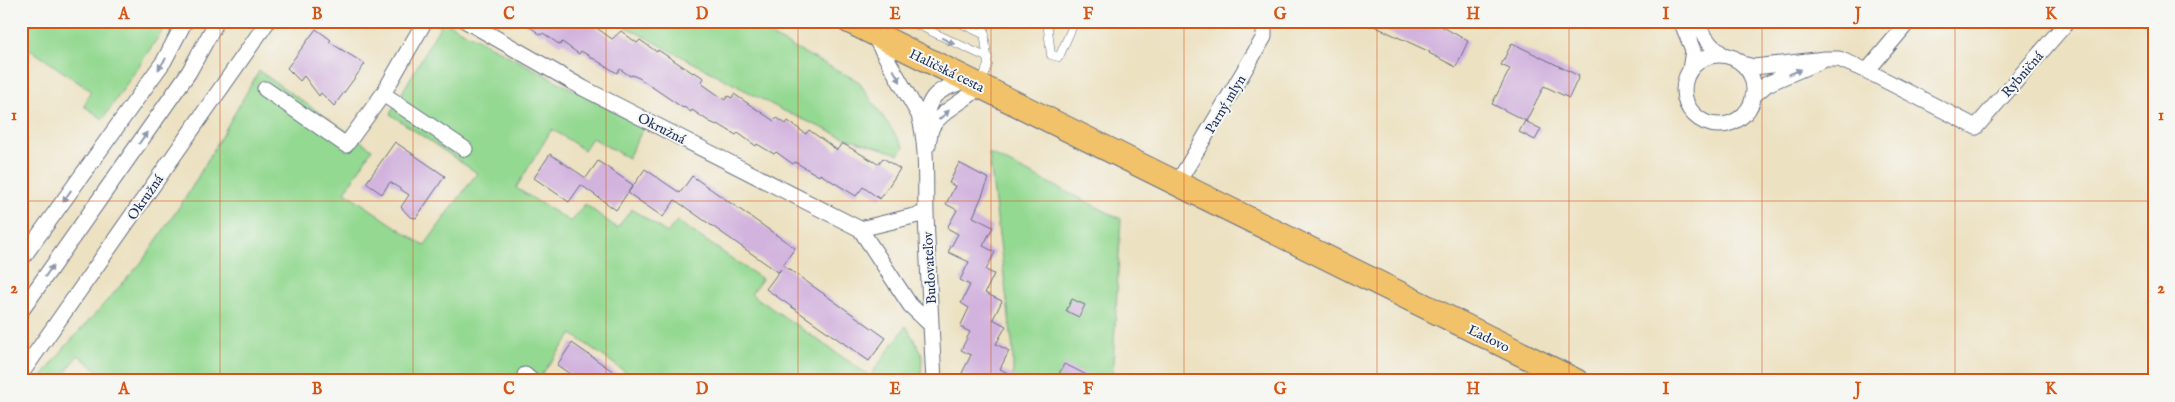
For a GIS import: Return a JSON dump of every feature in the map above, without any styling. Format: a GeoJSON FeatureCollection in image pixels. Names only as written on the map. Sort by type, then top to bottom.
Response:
{"type":"FeatureCollection","features":[{"type":"Feature","properties":{"kind":"main road","name":"Haličská cesta"},"geometry":{"type":"LineString","coordinates":[[849,21],[1177,184]]}},
{"type":"Feature","properties":{"kind":"main road","name":"Ľadovo"},"geometry":{"type":"LineString","coordinates":[[1177,184],[1576,381]]}},
{"type":"Feature","properties":{"kind":"street"},"geometry":{"type":"LineString","coordinates":[[21,260],[164,61],[185,21]]}},
{"type":"Feature","properties":{"kind":"street"},"geometry":{"type":"LineString","coordinates":[[21,311],[189,72],[217,21]]}},
{"type":"Feature","properties":{"kind":"street","name":"Okružná"},"geometry":{"type":"LineString","coordinates":[[21,374],[268,21]]}},
{"type":"Feature","properties":{"kind":"street"},"geometry":{"type":"LineString","coordinates":[[265,89],[346,145],[383,94],[425,21]]}},
{"type":"Feature","properties":{"kind":"street","name":"Okružná"},"geometry":{"type":"LineString","coordinates":[[466,21],[583,88],[860,228]]}},
{"type":"Feature","properties":{"kind":"street","name":"Parný mlyn"},"geometry":{"type":"LineString","coordinates":[[1177,184],[1264,38],[1264,21]]}},
{"type":"Feature","properties":{"kind":"street"},"geometry":{"type":"LineString","coordinates":[[1681,21],[1693,50],[1690,70],[1685,82],[1685,99],[1693,114],[1707,123],[1716,125],[1732,122],[1746,112],[1753,96],[1767,84],[1826,59]]}},
{"type":"Feature","properties":{"kind":"street"},"geometry":{"type":"LineString","coordinates":[[1693,21],[1711,45],[1722,55]]}},
{"type":"Feature","properties":{"kind":"street"},"geometry":{"type":"LineString","coordinates":[[1690,70],[1699,61],[1707,57],[1722,55],[1754,67],[1839,59],[1867,70],[1909,21]]}},
{"type":"Feature","properties":{"kind":"street","name":"Rybničná"},"geometry":{"type":"LineString","coordinates":[[1867,70],[1976,127],[2068,21]]}},
{"type":"Feature","properties":{"kind":"street","name":"Budovateľov"},"geometry":{"type":"LineString","coordinates":[[873,34],[919,114],[923,129],[926,156],[926,212],[934,381]]}},
{"type":"Feature","properties":{"kind":"street"},"geometry":{"type":"LineString","coordinates":[[1742,64],[1752,80],[1753,96]]}},
{"type":"Feature","properties":{"kind":"street","name":"Budovateľov"},"geometry":{"type":"LineString","coordinates":[[923,129],[928,106],[937,92],[974,83],[971,96],[945,114],[933,126],[926,156]]}},
{"type":"Feature","properties":{"kind":"street"},"geometry":{"type":"LineString","coordinates":[[383,94],[465,149]]}},
{"type":"Feature","properties":{"kind":"street"},"geometry":{"type":"LineString","coordinates":[[926,212],[860,228],[910,305],[931,325]]}},
{"type":"Feature","properties":{"kind":"lane"},"geometry":{"type":"LineString","coordinates":[[909,21],[988,58]]}},
{"type":"Feature","properties":{"kind":"lane"},"geometry":{"type":"LineString","coordinates":[[956,21],[985,35]]}},
{"type":"Feature","properties":{"kind":"lane"},"geometry":{"type":"LineString","coordinates":[[974,83],[988,64],[983,21]]}},
{"type":"Feature","properties":{"kind":"lane"},"geometry":{"type":"LineString","coordinates":[[1047,21],[1051,55],[1059,57],[1075,21]]}},
{"type":"Feature","properties":{"kind":"green space"},"geometry":{"type":"Polygon","coordinates":[[[21,21],[169,21],[103,119],[84,106],[91,91],[21,43],[21,21]]]}},
{"type":"Feature","properties":{"kind":"green space"},"geometry":{"type":"Polygon","coordinates":[[[443,21],[644,127],[628,158],[592,138],[584,150],[552,129],[516,188],[571,222],[585,204],[617,228],[632,209],[667,233],[677,221],[762,279],[751,294],[870,376],[906,326],[922,354],[921,381],[638,381],[572,334],[542,374],[552,381],[111,381],[78,355],[60,381],[39,381],[65,347],[141,263],[188,194],[259,71],[372,149],[345,192],[424,246],[477,173],[390,114],[443,21]]]}},
{"type":"Feature","properties":{"kind":"green space"},"geometry":{"type":"Polygon","coordinates":[[[615,21],[742,21],[858,81],[904,147],[899,154],[838,135],[782,110],[615,21]]]}},
{"type":"Feature","properties":{"kind":"green space"},"geometry":{"type":"Polygon","coordinates":[[[989,153],[1121,219],[1112,381],[1013,381],[1013,350],[989,153]]]}},
{"type":"Feature","properties":{"kind":"building"},"geometry":{"type":"Polygon","coordinates":[[[522,21],[587,21],[612,39],[621,31],[637,43],[640,40],[657,52],[658,50],[704,78],[701,83],[725,100],[728,96],[732,98],[734,94],[774,121],[777,118],[786,124],[788,121],[806,134],[809,130],[837,150],[842,143],[878,164],[883,158],[900,169],[880,199],[863,187],[856,196],[820,174],[819,176],[795,162],[793,164],[776,152],[774,154],[757,144],[756,146],[738,133],[736,135],[718,124],[710,122],[692,110],[691,112],[683,108],[639,78],[630,76],[620,69],[617,73],[581,51],[579,54],[562,42],[560,45],[543,33],[541,35],[522,21]]]}},
{"type":"Feature","properties":{"kind":"building"},"geometry":{"type":"Polygon","coordinates":[[[1363,21],[1432,21],[1468,41],[1456,67],[1430,52],[1363,21]]]}},
{"type":"Feature","properties":{"kind":"building"},"geometry":{"type":"Polygon","coordinates":[[[316,29],[331,40],[329,42],[365,64],[334,106],[321,93],[319,96],[304,76],[300,81],[287,68],[316,29]]]}},
{"type":"Feature","properties":{"kind":"building"},"geometry":{"type":"Polygon","coordinates":[[[1512,43],[1579,76],[1569,98],[1544,86],[1526,121],[1492,104],[1510,69],[1501,65],[1512,43]]]}},
{"type":"Feature","properties":{"kind":"building"},"geometry":{"type":"Polygon","coordinates":[[[1525,121],[1541,129],[1535,140],[1519,132],[1525,121]]]}},
{"type":"Feature","properties":{"kind":"building"},"geometry":{"type":"Polygon","coordinates":[[[395,142],[445,176],[416,218],[410,217],[401,207],[409,195],[390,182],[382,194],[366,183],[395,142]]]}},
{"type":"Feature","properties":{"kind":"building"},"geometry":{"type":"Polygon","coordinates":[[[550,154],[586,178],[598,161],[633,185],[616,210],[581,185],[569,202],[534,178],[550,154]]]}},
{"type":"Feature","properties":{"kind":"building"},"geometry":{"type":"Polygon","coordinates":[[[959,163],[989,179],[973,217],[993,227],[983,246],[995,252],[986,270],[994,274],[985,293],[1002,301],[993,319],[1006,326],[996,344],[1009,351],[1000,369],[1024,381],[976,381],[962,373],[971,355],[961,350],[970,332],[960,327],[969,308],[961,303],[970,285],[960,280],[969,262],[948,252],[958,234],[947,228],[957,210],[946,204],[955,186],[949,183],[959,163]]]}},
{"type":"Feature","properties":{"kind":"building"},"geometry":{"type":"Polygon","coordinates":[[[645,169],[680,193],[692,176],[795,248],[783,265],[886,338],[869,361],[766,289],[781,269],[778,272],[675,200],[663,217],[628,193],[645,169]]]}},
{"type":"Feature","properties":{"kind":"building"},"geometry":{"type":"Polygon","coordinates":[[[1072,299],[1085,305],[1079,317],[1066,311],[1072,299]]]}},
{"type":"Feature","properties":{"kind":"building"},"geometry":{"type":"Polygon","coordinates":[[[572,343],[627,381],[580,381],[557,365],[572,343]]]}},
{"type":"Feature","properties":{"kind":"building"},"geometry":{"type":"Polygon","coordinates":[[[1064,364],[1098,381],[1068,381],[1058,376],[1064,364]]]}}]}
